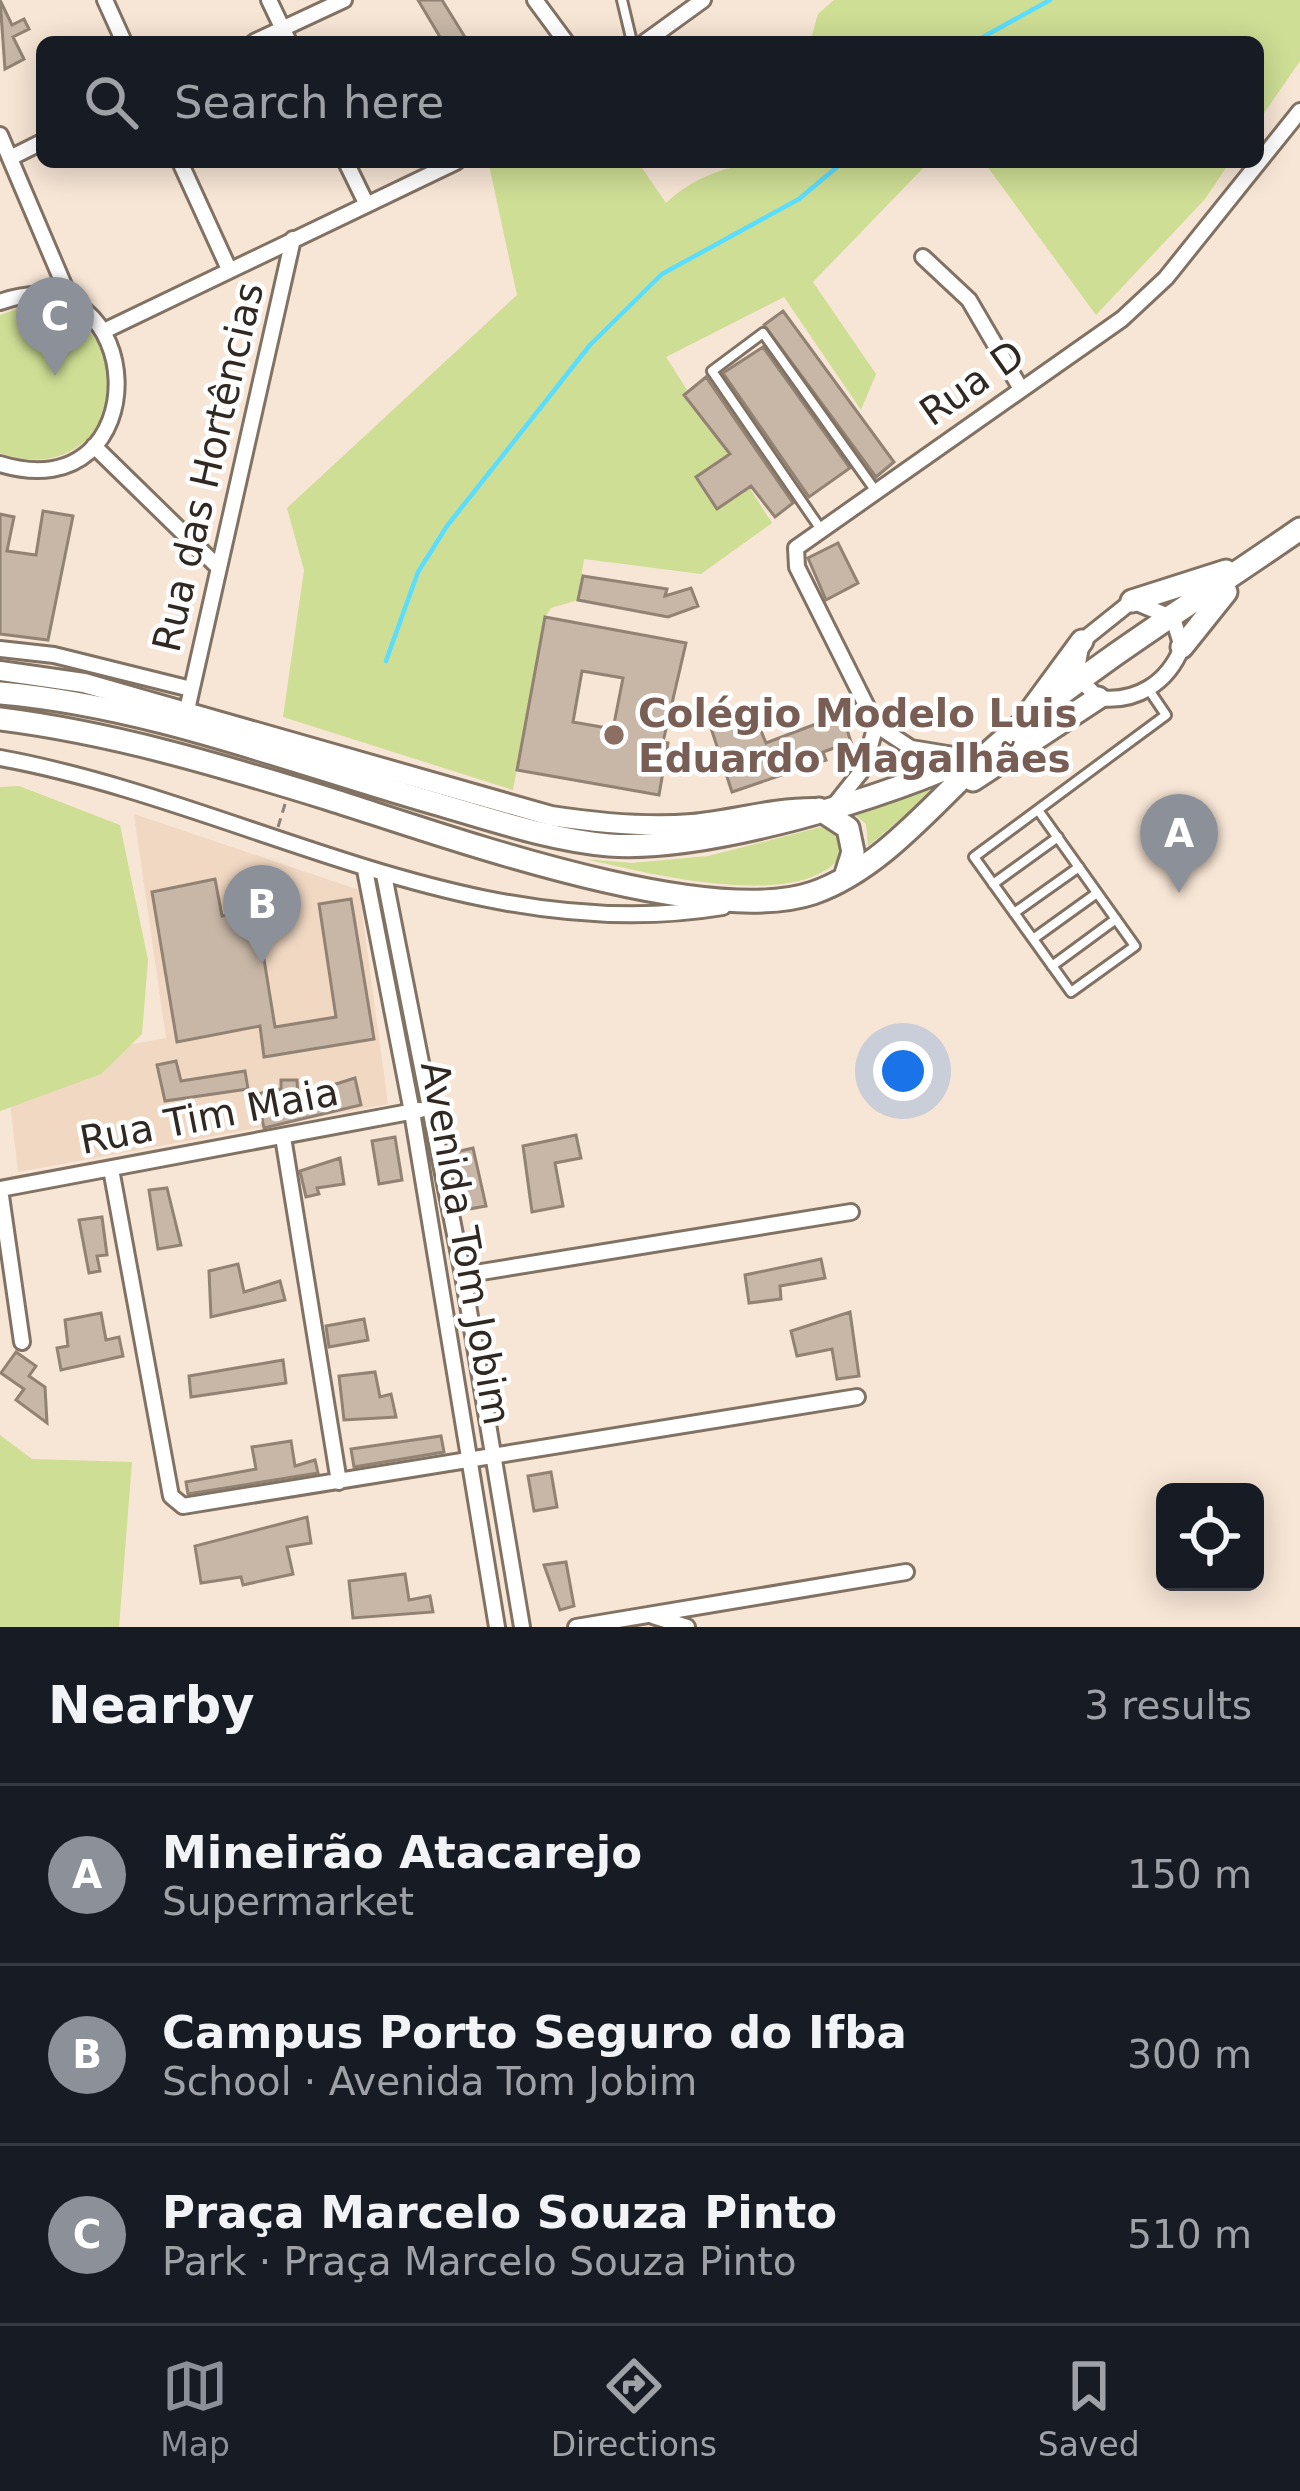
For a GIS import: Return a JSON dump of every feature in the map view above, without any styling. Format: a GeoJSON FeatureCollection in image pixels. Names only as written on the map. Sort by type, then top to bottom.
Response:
{"type":"FeatureCollection","features":[{"type":"Feature","properties":{"kind":"main road"},"geometry":{"type":"LineString","coordinates":[[946,795],[1019,727],[1300,530]]}},
{"type":"Feature","properties":{"kind":"main road"},"geometry":{"type":"LineString","coordinates":[[1132,601],[1260,557]]}},
{"type":"Feature","properties":{"kind":"main road"},"geometry":{"type":"LineString","coordinates":[[1182,647],[1189,632],[1260,557]]}},
{"type":"Feature","properties":{"kind":"main road"},"geometry":{"type":"LineString","coordinates":[[1019,727],[1082,641]]}},
{"type":"Feature","properties":{"kind":"main road"},"geometry":{"type":"LineString","coordinates":[[0,693],[107,709],[420,799],[608,844],[700,840],[913,782],[1000,742]]}},
{"type":"Feature","properties":{"kind":"main road"},"geometry":{"type":"LineString","coordinates":[[0,719],[148,746],[482,848],[616,882],[769,900],[808,894],[846,874],[946,795],[1098,698]]}},
{"type":"Feature","properties":{"kind":"main road"},"geometry":{"type":"LineString","coordinates":[[334,756],[420,799]]}},
{"type":"Feature","properties":{"kind":"main road"},"geometry":{"type":"LineString","coordinates":[[827,806],[848,829],[854,852],[846,874]]}},
{"type":"Feature","properties":{"kind":"street"},"geometry":{"type":"LineString","coordinates":[[105,0],[121,36]]}},
{"type":"Feature","properties":{"kind":"street"},"geometry":{"type":"LineString","coordinates":[[269,0],[285,36],[344,0]]}},
{"type":"Feature","properties":{"kind":"street"},"geometry":{"type":"LineString","coordinates":[[535,0],[562,36]]}},
{"type":"Feature","properties":{"kind":"street"},"geometry":{"type":"LineString","coordinates":[[653,36],[703,0]]}},
{"type":"Feature","properties":{"kind":"street","name":"Rua D"},"geometry":{"type":"LineString","coordinates":[[1264,156],[1300,111]]}},
{"type":"Feature","properties":{"kind":"street"},"geometry":{"type":"LineString","coordinates":[[0,135],[72,304],[104,332],[117,360],[120,391],[112,420],[94,446],[50,470],[0,464]]}},
{"type":"Feature","properties":{"kind":"street"},"geometry":{"type":"LineString","coordinates":[[10,158],[36,145]]}},
{"type":"Feature","properties":{"kind":"street"},"geometry":{"type":"LineString","coordinates":[[183,168],[228,267]]}},
{"type":"Feature","properties":{"kind":"street"},"geometry":{"type":"LineString","coordinates":[[349,168],[367,203]]}},
{"type":"Feature","properties":{"kind":"street"},"geometry":{"type":"LineString","coordinates":[[104,332],[228,267],[443,168]]}},
{"type":"Feature","properties":{"kind":"street","name":"Rua D"},"geometry":{"type":"LineString","coordinates":[[820,528],[1122,319],[1166,278],[1254,168]]}},
{"type":"Feature","properties":{"kind":"street","name":"Rua das Hortências"},"geometry":{"type":"LineString","coordinates":[[187,710],[293,238]]}},
{"type":"Feature","properties":{"kind":"street"},"geometry":{"type":"LineString","coordinates":[[923,257],[969,300],[1021,389]]}},
{"type":"Feature","properties":{"kind":"street"},"geometry":{"type":"LineString","coordinates":[[0,302],[42,296],[72,304]]}},
{"type":"Feature","properties":{"kind":"street"},"geometry":{"type":"LineString","coordinates":[[94,446],[218,568]]}},
{"type":"Feature","properties":{"kind":"street"},"geometry":{"type":"LineString","coordinates":[[820,528],[796,548],[797,567],[876,724],[911,748],[971,757]]}},
{"type":"Feature","properties":{"kind":"street"},"geometry":{"type":"LineString","coordinates":[[1132,601],[1172,618],[1182,647],[1177,660],[1149,688],[1130,697],[1098,698],[1080,683],[1076,662],[1082,641],[1132,601]]}},
{"type":"Feature","properties":{"kind":"street"},"geometry":{"type":"LineString","coordinates":[[0,649],[54,656],[191,688]]}},
{"type":"Feature","properties":{"kind":"street"},"geometry":{"type":"LineString","coordinates":[[0,671],[85,683],[519,808],[594,823],[694,824],[774,808],[827,806],[864,768],[876,724]]}},
{"type":"Feature","properties":{"kind":"street"},"geometry":{"type":"LineString","coordinates":[[0,758],[69,775],[365,870],[476,896],[627,914],[682,914],[769,900]]}},
{"type":"Feature","properties":{"kind":"street","name":"Avenida Tom Jobim"},"geometry":{"type":"LineString","coordinates":[[365,870],[412,1112],[497,1627]]}},
{"type":"Feature","properties":{"kind":"street","name":"Avenida Tom Jobim"},"geometry":{"type":"LineString","coordinates":[[384,875],[462,1269],[522,1627]]}},
{"type":"Feature","properties":{"kind":"street","name":"Rua Tim Maia"},"geometry":{"type":"LineString","coordinates":[[0,1189],[430,1108]]}},
{"type":"Feature","properties":{"kind":"street"},"geometry":{"type":"LineString","coordinates":[[283,1136],[339,1482]]}},
{"type":"Feature","properties":{"kind":"street"},"geometry":{"type":"LineString","coordinates":[[111,1169],[176,1503],[190,1505],[496,1459],[857,1397]]}},
{"type":"Feature","properties":{"kind":"street"},"geometry":{"type":"LineString","coordinates":[[0,1189],[22,1342]]}},
{"type":"Feature","properties":{"kind":"street"},"geometry":{"type":"LineString","coordinates":[[438,1267],[462,1269],[851,1212]]}},
{"type":"Feature","properties":{"kind":"street"},"geometry":{"type":"LineString","coordinates":[[576,1627],[906,1572]]}},
{"type":"Feature","properties":{"kind":"street"},"geometry":{"type":"LineString","coordinates":[[491,1590],[515,1586]]}},
{"type":"Feature","properties":{"kind":"street"},"geometry":{"type":"LineString","coordinates":[[648,1614],[687,1627]]}},
{"type":"Feature","properties":{"kind":"lane"},"geometry":{"type":"LineString","coordinates":[[622,0],[631,36]]}},
{"type":"Feature","properties":{"kind":"lane"},"geometry":{"type":"LineString","coordinates":[[820,528],[712,371],[763,334],[875,490]]}},
{"type":"Feature","properties":{"kind":"lane"},"geometry":{"type":"LineString","coordinates":[[1038,810],[1135,946],[1071,992],[974,856],[1166,715],[1149,688]]}},
{"type":"Feature","properties":{"kind":"lane"},"geometry":{"type":"LineString","coordinates":[[993,884],[1058,837]]}},
{"type":"Feature","properties":{"kind":"lane"},"geometry":{"type":"LineString","coordinates":[[1014,914],[1079,867]]}},
{"type":"Feature","properties":{"kind":"lane"},"geometry":{"type":"LineString","coordinates":[[1033,940],[1097,893]]}},
{"type":"Feature","properties":{"kind":"lane"},"geometry":{"type":"LineString","coordinates":[[1052,966],[1116,919]]}},
{"type":"Feature","properties":{"kind":"shaded area"},"geometry":{"type":"Polygon","coordinates":[[[134,814],[359,890],[388,1104],[18,1172],[6,1067],[166,1038],[134,814]]]}},
{"type":"Feature","properties":{"kind":"green space"},"geometry":{"type":"Polygon","coordinates":[[[834,0],[1300,0],[1300,61],[1264,113],[1264,36],[812,36],[818,14],[834,0]]]}},
{"type":"Feature","properties":{"kind":"green space"},"geometry":{"type":"Polygon","coordinates":[[[490,168],[642,168],[666,203],[693,183],[731,168],[923,168],[813,282],[876,374],[861,410],[784,297],[666,357],[772,523],[701,574],[584,559],[578,600],[551,608],[545,617],[513,790],[283,717],[304,570],[287,508],[517,295],[490,168]]]}},
{"type":"Feature","properties":{"kind":"green space"},"geometry":{"type":"Polygon","coordinates":[[[988,168],[1226,168],[1205,199],[1096,315],[988,168]]]}},
{"type":"Feature","properties":{"kind":"green space"},"geometry":{"type":"Polygon","coordinates":[[[22,307],[65,315],[94,336],[108,365],[109,397],[97,426],[75,449],[42,459],[0,453],[0,315],[22,307]]]}},
{"type":"Feature","properties":{"kind":"green space"},"geometry":{"type":"Polygon","coordinates":[[[19,786],[120,825],[148,960],[142,1034],[101,1074],[0,1111],[0,787],[19,786]]]}},
{"type":"Feature","properties":{"kind":"green space"},"geometry":{"type":"Polygon","coordinates":[[[940,786],[868,846],[866,824],[849,810],[940,786]]]}},
{"type":"Feature","properties":{"kind":"green space"},"geometry":{"type":"Polygon","coordinates":[[[821,827],[833,830],[840,839],[839,859],[818,875],[789,883],[718,884],[586,859],[632,863],[708,856],[821,827]]]}},
{"type":"Feature","properties":{"kind":"green space"},"geometry":{"type":"Polygon","coordinates":[[[0,1435],[32,1459],[132,1462],[119,1627],[0,1627],[0,1435]]]}},
{"type":"Feature","properties":{"kind":"building"},"geometry":{"type":"Polygon","coordinates":[[[0,0],[12,25],[24,19],[29,29],[13,37],[24,59],[5,69],[0,0]]]}},
{"type":"Feature","properties":{"kind":"building"},"geometry":{"type":"Polygon","coordinates":[[[418,0],[442,0],[464,36],[439,36],[418,0]]]}},
{"type":"Feature","properties":{"kind":"building"},"geometry":{"type":"Polygon","coordinates":[[[783,311],[894,462],[876,477],[764,325],[783,311]]]}},
{"type":"Feature","properties":{"kind":"building"},"geometry":{"type":"Polygon","coordinates":[[[763,347],[850,468],[809,497],[723,373],[763,347]]]}},
{"type":"Feature","properties":{"kind":"building"},"geometry":{"type":"Polygon","coordinates":[[[706,377],[793,503],[775,517],[751,486],[717,509],[696,477],[730,454],[684,395],[706,377]]]}},
{"type":"Feature","properties":{"kind":"building"},"geometry":{"type":"Polygon","coordinates":[[[43,511],[73,516],[48,640],[0,634],[0,514],[14,517],[7,551],[36,555],[43,511]]]}},
{"type":"Feature","properties":{"kind":"building"},"geometry":{"type":"Polygon","coordinates":[[[838,543],[858,583],[826,600],[808,558],[838,543]]]}},
{"type":"Feature","properties":{"kind":"building"},"geometry":{"type":"Polygon","coordinates":[[[583,576],[667,589],[665,596],[691,588],[698,606],[668,617],[578,600],[583,576]]]}},
{"type":"Feature","properties":{"kind":"building"},"geometry":{"type":"Polygon","coordinates":[[[545,617],[686,643],[663,742],[668,743],[659,795],[517,770],[545,617]],[[582,671],[573,722],[613,729],[623,678],[582,671]]]}},
{"type":"Feature","properties":{"kind":"building"},"geometry":{"type":"Polygon","coordinates":[[[753,711],[766,743],[842,714],[851,742],[823,752],[826,760],[732,792],[711,728],[753,711]]]}},
{"type":"Feature","properties":{"kind":"building"},"geometry":{"type":"Polygon","coordinates":[[[215,879],[222,916],[256,910],[275,1027],[336,1017],[319,904],[351,899],[374,1039],[264,1057],[260,1026],[177,1042],[152,892],[215,879]]]}},
{"type":"Feature","properties":{"kind":"building"},"geometry":{"type":"Polygon","coordinates":[[[176,1061],[181,1081],[245,1071],[248,1089],[165,1101],[157,1065],[176,1061]]]}},
{"type":"Feature","properties":{"kind":"building"},"geometry":{"type":"Polygon","coordinates":[[[355,1078],[361,1105],[264,1128],[257,1094],[281,1089],[281,1080],[297,1080],[298,1096],[355,1078]]]}},
{"type":"Feature","properties":{"kind":"building"},"geometry":{"type":"Polygon","coordinates":[[[576,1135],[581,1158],[555,1163],[563,1206],[532,1212],[523,1146],[576,1135]]]}},
{"type":"Feature","properties":{"kind":"building"},"geometry":{"type":"Polygon","coordinates":[[[395,1137],[402,1180],[379,1184],[372,1141],[395,1137]]]}},
{"type":"Feature","properties":{"kind":"building"},"geometry":{"type":"Polygon","coordinates":[[[473,1148],[486,1206],[464,1210],[451,1153],[473,1148]]]}},
{"type":"Feature","properties":{"kind":"building"},"geometry":{"type":"Polygon","coordinates":[[[340,1158],[344,1184],[317,1188],[319,1194],[306,1197],[300,1171],[340,1158]]]}},
{"type":"Feature","properties":{"kind":"building"},"geometry":{"type":"Polygon","coordinates":[[[167,1188],[181,1245],[158,1249],[149,1190],[167,1188]]]}},
{"type":"Feature","properties":{"kind":"building"},"geometry":{"type":"Polygon","coordinates":[[[102,1217],[107,1255],[97,1256],[100,1271],[89,1273],[79,1220],[102,1217]]]}},
{"type":"Feature","properties":{"kind":"building"},"geometry":{"type":"Polygon","coordinates":[[[821,1259],[825,1278],[780,1286],[781,1299],[749,1303],[745,1275],[821,1259]]]}},
{"type":"Feature","properties":{"kind":"building"},"geometry":{"type":"Polygon","coordinates":[[[238,1264],[244,1292],[280,1281],[285,1300],[211,1317],[209,1271],[238,1264]]]}},
{"type":"Feature","properties":{"kind":"building"},"geometry":{"type":"Polygon","coordinates":[[[850,1312],[859,1376],[837,1379],[832,1349],[797,1356],[791,1331],[850,1312]]]}},
{"type":"Feature","properties":{"kind":"building"},"geometry":{"type":"Polygon","coordinates":[[[101,1313],[106,1340],[119,1337],[123,1356],[61,1370],[57,1348],[68,1346],[65,1320],[101,1313]]]}},
{"type":"Feature","properties":{"kind":"building"},"geometry":{"type":"Polygon","coordinates":[[[364,1319],[368,1340],[329,1347],[326,1326],[364,1319]]]}},
{"type":"Feature","properties":{"kind":"building"},"geometry":{"type":"Polygon","coordinates":[[[16,1352],[36,1366],[29,1376],[45,1387],[47,1423],[16,1400],[24,1389],[1,1373],[16,1352]]]}},
{"type":"Feature","properties":{"kind":"building"},"geometry":{"type":"Polygon","coordinates":[[[283,1360],[286,1383],[191,1397],[189,1376],[283,1360]]]}},
{"type":"Feature","properties":{"kind":"building"},"geometry":{"type":"Polygon","coordinates":[[[375,1372],[380,1397],[391,1394],[396,1417],[344,1420],[339,1376],[375,1372]]]}},
{"type":"Feature","properties":{"kind":"building"},"geometry":{"type":"Polygon","coordinates":[[[441,1436],[444,1452],[354,1467],[351,1449],[441,1436]]]}},
{"type":"Feature","properties":{"kind":"building"},"geometry":{"type":"Polygon","coordinates":[[[291,1441],[295,1466],[315,1460],[318,1473],[188,1494],[186,1482],[256,1469],[252,1447],[291,1441]]]}},
{"type":"Feature","properties":{"kind":"building"},"geometry":{"type":"Polygon","coordinates":[[[551,1472],[557,1507],[534,1511],[528,1476],[551,1472]]]}},
{"type":"Feature","properties":{"kind":"building"},"geometry":{"type":"Polygon","coordinates":[[[307,1517],[311,1543],[287,1547],[293,1574],[243,1585],[241,1577],[201,1583],[195,1546],[307,1517]]]}},
{"type":"Feature","properties":{"kind":"building"},"geometry":{"type":"Polygon","coordinates":[[[566,1562],[574,1606],[560,1610],[544,1565],[566,1562]]]}},
{"type":"Feature","properties":{"kind":"building"},"geometry":{"type":"Polygon","coordinates":[[[405,1574],[409,1600],[430,1596],[433,1612],[353,1618],[349,1581],[405,1574]]]}},
{"type":"Feature","properties":{"kind":"waterway"},"geometry":{"type":"LineString","coordinates":[[985,36],[1050,0]]}},
{"type":"Feature","properties":{"kind":"waterway"},"geometry":{"type":"LineString","coordinates":[[386,661],[418,572],[447,526],[590,345],[662,274],[799,199],[836,168]]}},
{"type":"Feature","properties":{"kind":"place","name":"Praça Marcelo Souza Pinto"},"geometry":{"type":"Point","coordinates":[55,376]}},
{"type":"Feature","properties":{"kind":"place","name":"Colégio Modelo Luis Eduardo Magalhães"},"geometry":{"type":"Point","coordinates":[614,735]}},
{"type":"Feature","properties":{"kind":"place","name":"Mineirão Atacarejo"},"geometry":{"type":"Point","coordinates":[1179,893]}},
{"type":"Feature","properties":{"kind":"place","name":"Campus Porto Seguro do Ifba"},"geometry":{"type":"Point","coordinates":[262,964]}}]}
